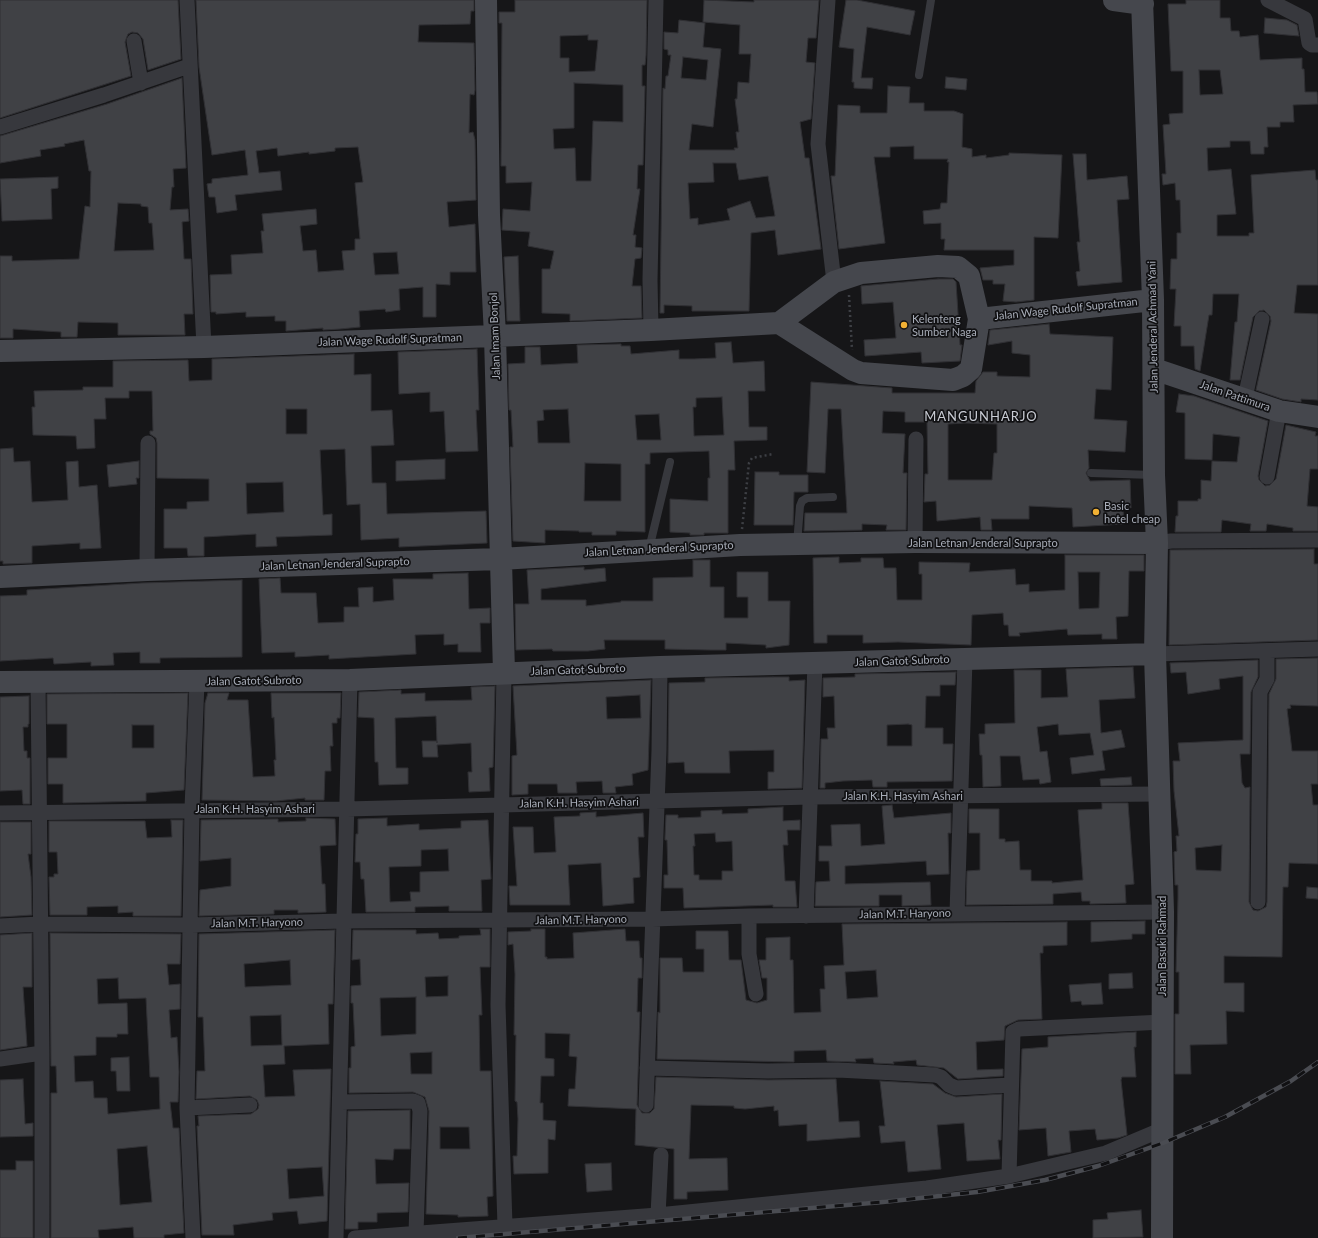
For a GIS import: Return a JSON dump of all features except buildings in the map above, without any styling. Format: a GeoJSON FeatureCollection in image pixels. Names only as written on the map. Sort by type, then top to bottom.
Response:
{"type":"FeatureCollection","features":[{"type":"Feature","properties":{"kind":"street"},"geometry":{"type":"LineString","coordinates":[[187,0],[204,347]]}},
{"type":"Feature","properties":{"kind":"street","name":"Jalan Imam Bonjol"},"geometry":{"type":"LineString","coordinates":[[486,0],[489,214],[496,336],[500,559],[504,673]]}},
{"type":"Feature","properties":{"kind":"street"},"geometry":{"type":"LineString","coordinates":[[651,330],[650,287],[656,0]]}},
{"type":"Feature","properties":{"kind":"street"},"geometry":{"type":"LineString","coordinates":[[828,0],[818,144],[819,161],[841,280]]}},
{"type":"Feature","properties":{"kind":"street"},"geometry":{"type":"LineString","coordinates":[[1114,0],[1142,2]]}},
{"type":"Feature","properties":{"kind":"street"},"geometry":{"type":"LineString","coordinates":[[1268,0],[1304,19],[1309,43],[1312,45],[1318,45]]}},
{"type":"Feature","properties":{"kind":"street","name":"Jalan Jenderal Achmad Yani"},"geometry":{"type":"LineString","coordinates":[[1142,2],[1153,300],[1154,475],[1157,543],[1156,654]]}},
{"type":"Feature","properties":{"kind":"street"},"geometry":{"type":"LineString","coordinates":[[134,41],[141,83]]}},
{"type":"Feature","properties":{"kind":"street"},"geometry":{"type":"LineString","coordinates":[[0,127],[141,83],[190,72]]}},
{"type":"Feature","properties":{"kind":"street","name":"Jalan Wage Rudolf Supratman"},"geometry":{"type":"LineString","coordinates":[[0,351],[204,347],[651,330],[779,323],[841,280],[861,274],[938,266],[958,267],[969,276],[979,319],[971,369],[963,376],[952,380],[861,373],[853,370],[779,323]]}},
{"type":"Feature","properties":{"kind":"street","name":"Jalan Wage Rudolf Supratman"},"geometry":{"type":"LineString","coordinates":[[979,319],[1153,300]]}},
{"type":"Feature","properties":{"kind":"street"},"geometry":{"type":"LineString","coordinates":[[1245,398],[1262,319]]}},
{"type":"Feature","properties":{"kind":"street","name":"Jalan Pattimura"},"geometry":{"type":"LineString","coordinates":[[1154,369],[1245,398],[1279,411],[1318,417]]}},
{"type":"Feature","properties":{"kind":"street"},"geometry":{"type":"LineString","coordinates":[[1267,478],[1279,411]]}},
{"type":"Feature","properties":{"kind":"street"},"geometry":{"type":"LineString","coordinates":[[915,542],[916,438]]}},
{"type":"Feature","properties":{"kind":"street"},"geometry":{"type":"LineString","coordinates":[[147,570],[148,443]]}},
{"type":"Feature","properties":{"kind":"street","name":"Jalan Letnan Jenderal Suprapto"},"geometry":{"type":"LineString","coordinates":[[0,577],[147,570],[500,559],[649,549],[740,545],[915,542],[1157,543],[1171,541],[1318,540]]}},
{"type":"Feature","properties":{"kind":"street"},"geometry":{"type":"LineString","coordinates":[[1156,654],[1267,652],[1318,649]]}},
{"type":"Feature","properties":{"kind":"street"},"geometry":{"type":"LineString","coordinates":[[1258,902],[1260,692],[1267,679],[1267,652]]}},
{"type":"Feature","properties":{"kind":"street","name":"Jalan Gatot Subroto"},"geometry":{"type":"LineString","coordinates":[[0,682],[350,680],[660,667],[1156,654]]}},
{"type":"Feature","properties":{"kind":"street","name":"Jalan Basuki Rahmad"},"geometry":{"type":"LineString","coordinates":[[1156,654],[1163,912],[1162,1238]]}},
{"type":"Feature","properties":{"kind":"street"},"geometry":{"type":"LineString","coordinates":[[957,914],[959,796],[965,659]]}},
{"type":"Feature","properties":{"kind":"street"},"geometry":{"type":"LineString","coordinates":[[806,916],[815,663]]}},
{"type":"Feature","properties":{"kind":"street"},"geometry":{"type":"LineString","coordinates":[[646,1105],[652,960],[660,667]]}},
{"type":"Feature","properties":{"kind":"street"},"geometry":{"type":"LineString","coordinates":[[504,673],[498,1005],[505,1226]]}},
{"type":"Feature","properties":{"kind":"street"},"geometry":{"type":"LineString","coordinates":[[336,1238],[350,680]]}},
{"type":"Feature","properties":{"kind":"street"},"geometry":{"type":"LineString","coordinates":[[38,681],[42,1053],[42,1238]]}},
{"type":"Feature","properties":{"kind":"street"},"geometry":{"type":"LineString","coordinates":[[193,1238],[187,1108],[192,809],[198,682]]}},
{"type":"Feature","properties":{"kind":"street","name":"Jalan K.H. Hasyim Ashari"},"geometry":{"type":"LineString","coordinates":[[0,813],[192,809],[347,809],[810,797],[1159,794]]}},
{"type":"Feature","properties":{"kind":"street","name":"Jalan M.T. Haryono"},"geometry":{"type":"LineString","coordinates":[[0,926],[41,924],[191,925],[343,921],[500,921],[749,916],[1163,912]]}},
{"type":"Feature","properties":{"kind":"street"},"geometry":{"type":"LineString","coordinates":[[749,916],[749,954],[756,994]]}},
{"type":"Feature","properties":{"kind":"street"},"geometry":{"type":"LineString","coordinates":[[1009,1176],[1012,1034],[1016,1030],[1162,1022]]}},
{"type":"Feature","properties":{"kind":"street"},"geometry":{"type":"LineString","coordinates":[[0,1059],[42,1053]]}},
{"type":"Feature","properties":{"kind":"street"},"geometry":{"type":"LineString","coordinates":[[648,1068],[768,1071],[838,1070],[935,1075],[941,1077],[948,1086],[956,1088],[1011,1085]]}},
{"type":"Feature","properties":{"kind":"street"},"geometry":{"type":"LineString","coordinates":[[340,1102],[413,1101],[418,1103],[420,1111],[416,1232]]}},
{"type":"Feature","properties":{"kind":"street"},"geometry":{"type":"LineString","coordinates":[[187,1108],[250,1105]]}},
{"type":"Feature","properties":{"kind":"street"},"geometry":{"type":"LineString","coordinates":[[355,1238],[416,1232],[658,1215],[927,1188],[1009,1176],[1106,1153],[1162,1129]]}},
{"type":"Feature","properties":{"kind":"street"},"geometry":{"type":"LineString","coordinates":[[658,1215],[661,1156]]}},
{"type":"Feature","properties":{"kind":"lane"},"geometry":{"type":"LineString","coordinates":[[919,75],[931,0]]}},
{"type":"Feature","properties":{"kind":"lane"},"geometry":{"type":"LineString","coordinates":[[649,549],[670,462]]}},
{"type":"Feature","properties":{"kind":"lane"},"geometry":{"type":"LineString","coordinates":[[1091,473],[1154,475]]}},
{"type":"Feature","properties":{"kind":"lane"},"geometry":{"type":"LineString","coordinates":[[797,544],[800,506],[802,501],[807,498],[833,497]]}},
{"type":"Feature","properties":{"kind":"path"},"geometry":{"type":"LineString","coordinates":[[841,280],[853,370]]}},
{"type":"Feature","properties":{"kind":"path"},"geometry":{"type":"LineString","coordinates":[[740,545],[749,463],[752,458],[773,454]]}},
{"type":"Feature","properties":{"kind":"railway"},"geometry":{"type":"LineString","coordinates":[[458,1238],[883,1202],[977,1192],[1045,1180],[1098,1166],[1163,1143],[1225,1117],[1291,1081],[1318,1062]]}},
{"type":"Feature","properties":{"kind":"place","name":"Kelenteng Sumber Naga"},"geometry":{"type":"Point","coordinates":[904,325]}},
{"type":"Feature","properties":{"kind":"place","name":"Basic hotel cheap"},"geometry":{"type":"Point","coordinates":[1096,512]}},
{"type":"Feature","properties":{"kind":"district","name":"MANGUNHARJO"},"geometry":{"type":"Point","coordinates":[981,417]}}]}
